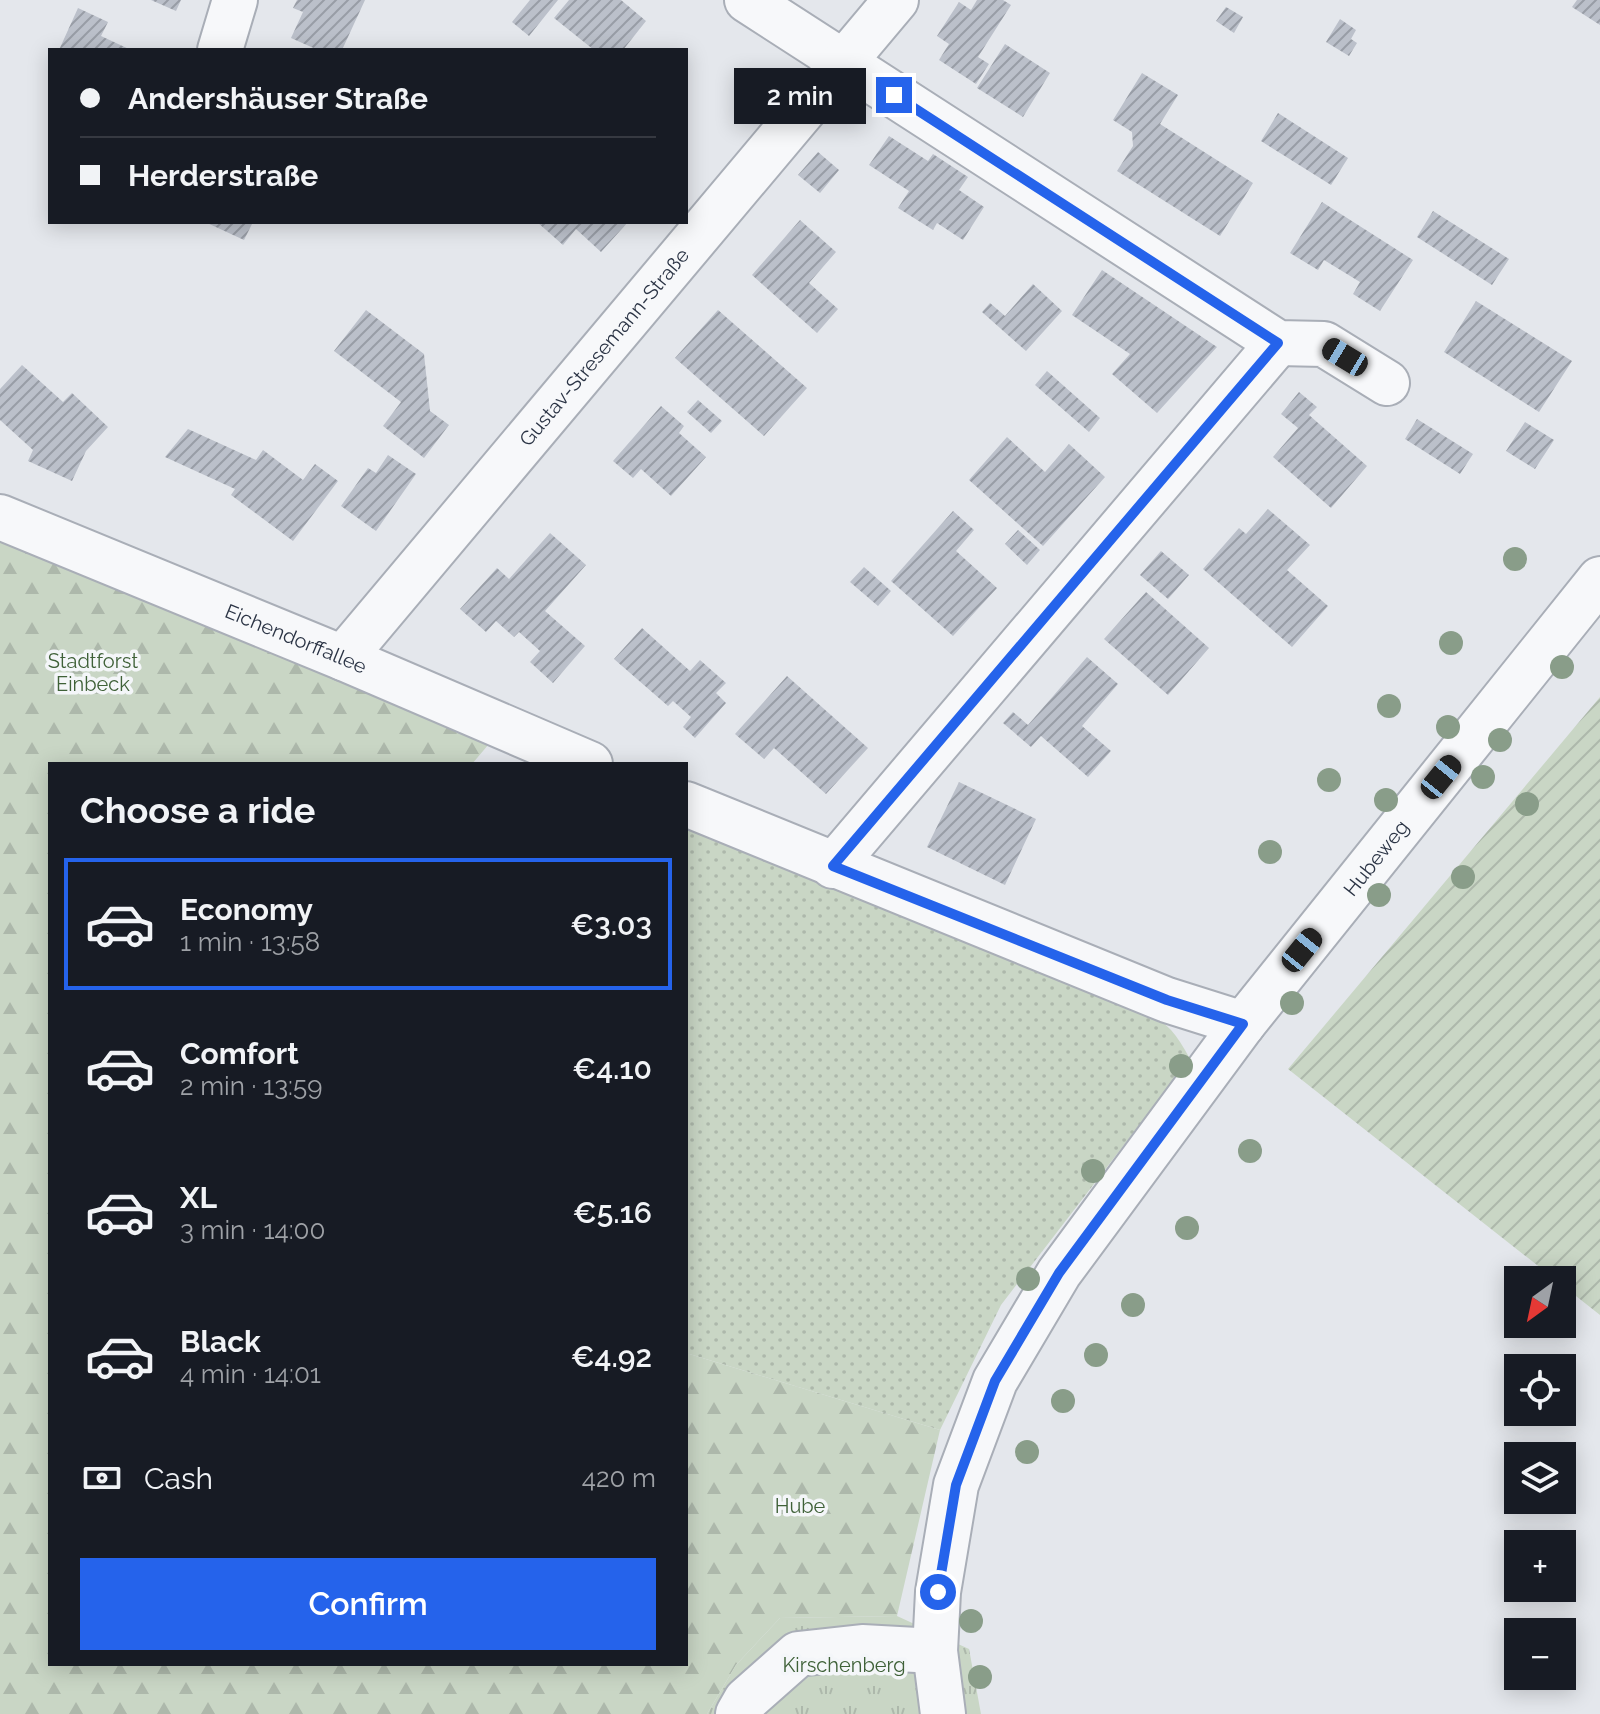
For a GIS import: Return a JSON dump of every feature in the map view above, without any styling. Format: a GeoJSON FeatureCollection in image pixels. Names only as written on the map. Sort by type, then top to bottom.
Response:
{"type":"FeatureCollection","features":[{"type":"Feature","properties":{"kind":"street"},"geometry":{"type":"LineString","coordinates":[[221,48],[235,0]]}},
{"type":"Feature","properties":{"kind":"street"},"geometry":{"type":"LineString","coordinates":[[747,0],[1278,343],[1324,344],[1387,383]]}},
{"type":"Feature","properties":{"kind":"street","name":"Gustav-Stresemann-Straße"},"geometry":{"type":"LineString","coordinates":[[343,658],[896,0]]}},
{"type":"Feature","properties":{"kind":"street"},"geometry":{"type":"LineString","coordinates":[[833,866],[1278,343]]}},
{"type":"Feature","properties":{"kind":"street","name":"Eichendorffallee"},"geometry":{"type":"LineString","coordinates":[[0,517],[585,762]]}},
{"type":"Feature","properties":{"kind":"street","name":"Hubeweg"},"geometry":{"type":"LineString","coordinates":[[943,1714],[935,1651],[938,1592],[956,1485],[995,1381],[1059,1273],[1243,1024],[1600,579]]}},
{"type":"Feature","properties":{"kind":"street"},"geometry":{"type":"LineString","coordinates":[[688,805],[1167,1000],[1243,1024]]}},
{"type":"Feature","properties":{"kind":"street"},"geometry":{"type":"LineString","coordinates":[[738,1714],[746,1700],[798,1654],[862,1647],[935,1651]]}},
{"type":"Feature","properties":{"kind":"green space","name":"Hube"},"geometry":{"type":"Polygon","coordinates":[[[0,535],[494,738],[474,762],[48,762],[48,1666],[688,1666],[688,1354],[940,1430],[897,1616],[780,1618],[736,1665],[707,1714],[0,1714],[0,535]]]}},
{"type":"Feature","properties":{"kind":"green space"},"geometry":{"type":"Polygon","coordinates":[[[1600,697],[1600,1315],[1576,1296],[1576,1266],[1538,1266],[1288,1069],[1600,697]]]}},
{"type":"Feature","properties":{"kind":"green space"},"geometry":{"type":"Polygon","coordinates":[[[688,821],[1161,1021],[1175,1035],[1190,1059],[1001,1305],[940,1430],[688,1354],[688,821]]]}},
{"type":"Feature","properties":{"kind":"green space","name":"Kirschenberg"},"geometry":{"type":"Polygon","coordinates":[[[897,1616],[969,1649],[981,1714],[707,1714],[736,1665],[780,1618],[897,1616]]]}},
{"type":"Feature","properties":{"kind":"building"},"geometry":{"type":"Polygon","coordinates":[[[151,0],[181,0],[176,11],[151,0]]]}},
{"type":"Feature","properties":{"kind":"building"},"geometry":{"type":"Polygon","coordinates":[[[297,0],[365,0],[343,48],[314,48],[291,38],[303,12],[293,8],[297,0]]]}},
{"type":"Feature","properties":{"kind":"building"},"geometry":{"type":"Polygon","coordinates":[[[530,0],[558,0],[529,36],[512,22],[530,0]]]}},
{"type":"Feature","properties":{"kind":"building"},"geometry":{"type":"Polygon","coordinates":[[[569,0],[621,0],[646,21],[625,48],[592,48],[554,18],[569,0]]]}},
{"type":"Feature","properties":{"kind":"building"},"geometry":{"type":"Polygon","coordinates":[[[977,0],[1003,0],[1011,5],[978,57],[989,64],[976,84],[939,60],[949,44],[937,36],[959,2],[971,10],[977,0]]]}},
{"type":"Feature","properties":{"kind":"building"},"geometry":{"type":"Polygon","coordinates":[[[1577,0],[1600,0],[1600,25],[1572,7],[1577,0]]]}},
{"type":"Feature","properties":{"kind":"building"},"geometry":{"type":"Polygon","coordinates":[[[1226,7],[1243,17],[1234,33],[1216,21],[1226,7]]]}},
{"type":"Feature","properties":{"kind":"building"},"geometry":{"type":"Polygon","coordinates":[[[78,8],[108,22],[101,36],[127,48],[60,48],[78,8]]]}},
{"type":"Feature","properties":{"kind":"building"},"geometry":{"type":"Polygon","coordinates":[[[1340,19],[1356,30],[1351,39],[1357,43],[1349,56],[1326,42],[1340,19]]]}},
{"type":"Feature","properties":{"kind":"building"},"geometry":{"type":"Polygon","coordinates":[[[1005,44],[1050,73],[1023,117],[977,88],[1005,44]]]}},
{"type":"Feature","properties":{"kind":"building"},"geometry":{"type":"Polygon","coordinates":[[[1142,73],[1178,95],[1160,124],[1253,183],[1220,236],[1117,171],[1133,146],[1132,132],[1113,120],[1142,73]]]}},
{"type":"Feature","properties":{"kind":"building"},"geometry":{"type":"Polygon","coordinates":[[[1278,113],[1348,158],[1331,185],[1261,141],[1278,113]]]}},
{"type":"Feature","properties":{"kind":"building"},"geometry":{"type":"Polygon","coordinates":[[[889,136],[928,161],[933,154],[968,177],[959,190],[984,207],[963,240],[937,223],[933,230],[898,208],[909,191],[869,165],[889,136]]]}},
{"type":"Feature","properties":{"kind":"building"},"geometry":{"type":"Polygon","coordinates":[[[818,152],[839,170],[820,193],[798,175],[818,152]]]}},
{"type":"Feature","properties":{"kind":"building"},"geometry":{"type":"Polygon","coordinates":[[[1322,202],[1413,260],[1380,311],[1353,294],[1360,282],[1324,260],[1318,270],[1290,253],[1322,202]]]}},
{"type":"Feature","properties":{"kind":"building"},"geometry":{"type":"Polygon","coordinates":[[[1433,211],[1509,259],[1492,285],[1417,237],[1433,211]]]}},
{"type":"Feature","properties":{"kind":"building"},"geometry":{"type":"Polygon","coordinates":[[[800,220],[836,252],[809,283],[838,309],[817,333],[752,275],[800,220]]]}},
{"type":"Feature","properties":{"kind":"building"},"geometry":{"type":"Polygon","coordinates":[[[209,224],[252,224],[244,240],[209,224]]]}},
{"type":"Feature","properties":{"kind":"building"},"geometry":{"type":"Polygon","coordinates":[[[539,224],[626,224],[601,252],[576,229],[563,245],[539,224]]]}},
{"type":"Feature","properties":{"kind":"building"},"geometry":{"type":"Polygon","coordinates":[[[1102,270],[1217,347],[1157,413],[1112,374],[1130,354],[1072,315],[1102,270]]]}},
{"type":"Feature","properties":{"kind":"building"},"geometry":{"type":"Polygon","coordinates":[[[1033,284],[1062,311],[1026,351],[982,312],[990,303],[1005,316],[1033,284]]]}},
{"type":"Feature","properties":{"kind":"building"},"geometry":{"type":"Polygon","coordinates":[[[1476,301],[1572,361],[1539,412],[1444,352],[1476,301]]]}},
{"type":"Feature","properties":{"kind":"building"},"geometry":{"type":"Polygon","coordinates":[[[366,310],[424,354],[430,411],[449,425],[424,458],[383,426],[401,402],[334,351],[366,310]]]}},
{"type":"Feature","properties":{"kind":"building"},"geometry":{"type":"Polygon","coordinates":[[[718,310],[807,388],[764,436],[675,358],[718,310]]]}},
{"type":"Feature","properties":{"kind":"building"},"geometry":{"type":"Polygon","coordinates":[[[22,365],[63,402],[72,393],[108,427],[86,451],[72,481],[28,461],[33,450],[0,420],[0,389],[22,365]]]}},
{"type":"Feature","properties":{"kind":"building"},"geometry":{"type":"Polygon","coordinates":[[[1047,371],[1100,418],[1089,432],[1035,385],[1047,371]]]}},
{"type":"Feature","properties":{"kind":"building"},"geometry":{"type":"Polygon","coordinates":[[[1299,392],[1317,407],[1309,415],[1367,466],[1331,508],[1273,457],[1298,428],[1281,414],[1299,392]]]}},
{"type":"Feature","properties":{"kind":"building"},"geometry":{"type":"Polygon","coordinates":[[[698,400],[722,421],[711,433],[687,412],[698,400]]]}},
{"type":"Feature","properties":{"kind":"building"},"geometry":{"type":"Polygon","coordinates":[[[661,406],[684,426],[679,433],[706,457],[671,496],[641,469],[633,478],[613,461],[661,406]]]}},
{"type":"Feature","properties":{"kind":"building"},"geometry":{"type":"Polygon","coordinates":[[[1417,419],[1473,454],[1460,474],[1405,439],[1417,419]]]}},
{"type":"Feature","properties":{"kind":"building"},"geometry":{"type":"Polygon","coordinates":[[[1525,422],[1554,440],[1535,469],[1506,451],[1525,422]]]}},
{"type":"Feature","properties":{"kind":"building"},"geometry":{"type":"Polygon","coordinates":[[[188,429],[256,460],[263,450],[303,480],[315,464],[338,481],[293,541],[231,495],[235,489],[165,457],[188,429]]]}},
{"type":"Feature","properties":{"kind":"building"},"geometry":{"type":"Polygon","coordinates":[[[1007,437],[1045,472],[1069,444],[1105,477],[1043,546],[969,480],[1007,437]]]}},
{"type":"Feature","properties":{"kind":"building"},"geometry":{"type":"Polygon","coordinates":[[[388,455],[416,474],[376,531],[341,506],[368,468],[376,473],[388,455]]]}},
{"type":"Feature","properties":{"kind":"building"},"geometry":{"type":"Polygon","coordinates":[[[1268,509],[1310,545],[1287,570],[1328,606],[1292,647],[1203,569],[1239,528],[1246,534],[1268,509]]]}},
{"type":"Feature","properties":{"kind":"building"},"geometry":{"type":"Polygon","coordinates":[[[953,511],[974,530],[956,551],[997,588],[953,636],[891,581],[953,511]]]}},
{"type":"Feature","properties":{"kind":"building"},"geometry":{"type":"Polygon","coordinates":[[[1018,530],[1040,550],[1027,565],[1005,544],[1018,530]]]}},
{"type":"Feature","properties":{"kind":"building"},"geometry":{"type":"Polygon","coordinates":[[[550,533],[586,565],[545,611],[585,646],[553,683],[530,662],[540,651],[519,632],[514,637],[496,621],[486,632],[460,609],[497,568],[509,579],[550,533]]]}},
{"type":"Feature","properties":{"kind":"building"},"geometry":{"type":"Polygon","coordinates":[[[1161,551],[1189,575],[1168,599],[1140,575],[1161,551]]]}},
{"type":"Feature","properties":{"kind":"building"},"geometry":{"type":"Polygon","coordinates":[[[864,567],[891,591],[878,606],[850,582],[864,567]]]}},
{"type":"Feature","properties":{"kind":"building"},"geometry":{"type":"Polygon","coordinates":[[[1146,592],[1209,648],[1168,695],[1104,639],[1146,592]]]}},
{"type":"Feature","properties":{"kind":"building"},"geometry":{"type":"Polygon","coordinates":[[[642,628],[690,671],[700,660],[726,683],[716,693],[726,703],[695,738],[683,727],[691,717],[673,701],[668,706],[614,659],[642,628]]]}},
{"type":"Feature","properties":{"kind":"building"},"geometry":{"type":"Polygon","coordinates":[[[1087,657],[1118,684],[1082,726],[1111,751],[1088,777],[1041,736],[1031,747],[1003,723],[1013,712],[1028,725],[1087,657]]]}},
{"type":"Feature","properties":{"kind":"building"},"geometry":{"type":"Polygon","coordinates":[[[787,676],[868,748],[826,794],[774,748],[764,759],[735,734],[787,676]]]}},
{"type":"Feature","properties":{"kind":"building"},"geometry":{"type":"Polygon","coordinates":[[[959,782],[1036,819],[1005,885],[927,847],[959,782]]]}},
{"type":"Feature","properties":{"kind":"route"},"geometry":{"type":"LineString","coordinates":[[894,95],[1278,343],[833,866],[1167,1000],[1243,1024],[1059,1273],[995,1381],[956,1485],[938,1592]]}},
{"type":"Feature","properties":{"kind":"park label","name":"Stadtforst Einbeck"},"geometry":{"type":"Point","coordinates":[93,672]}}]}
